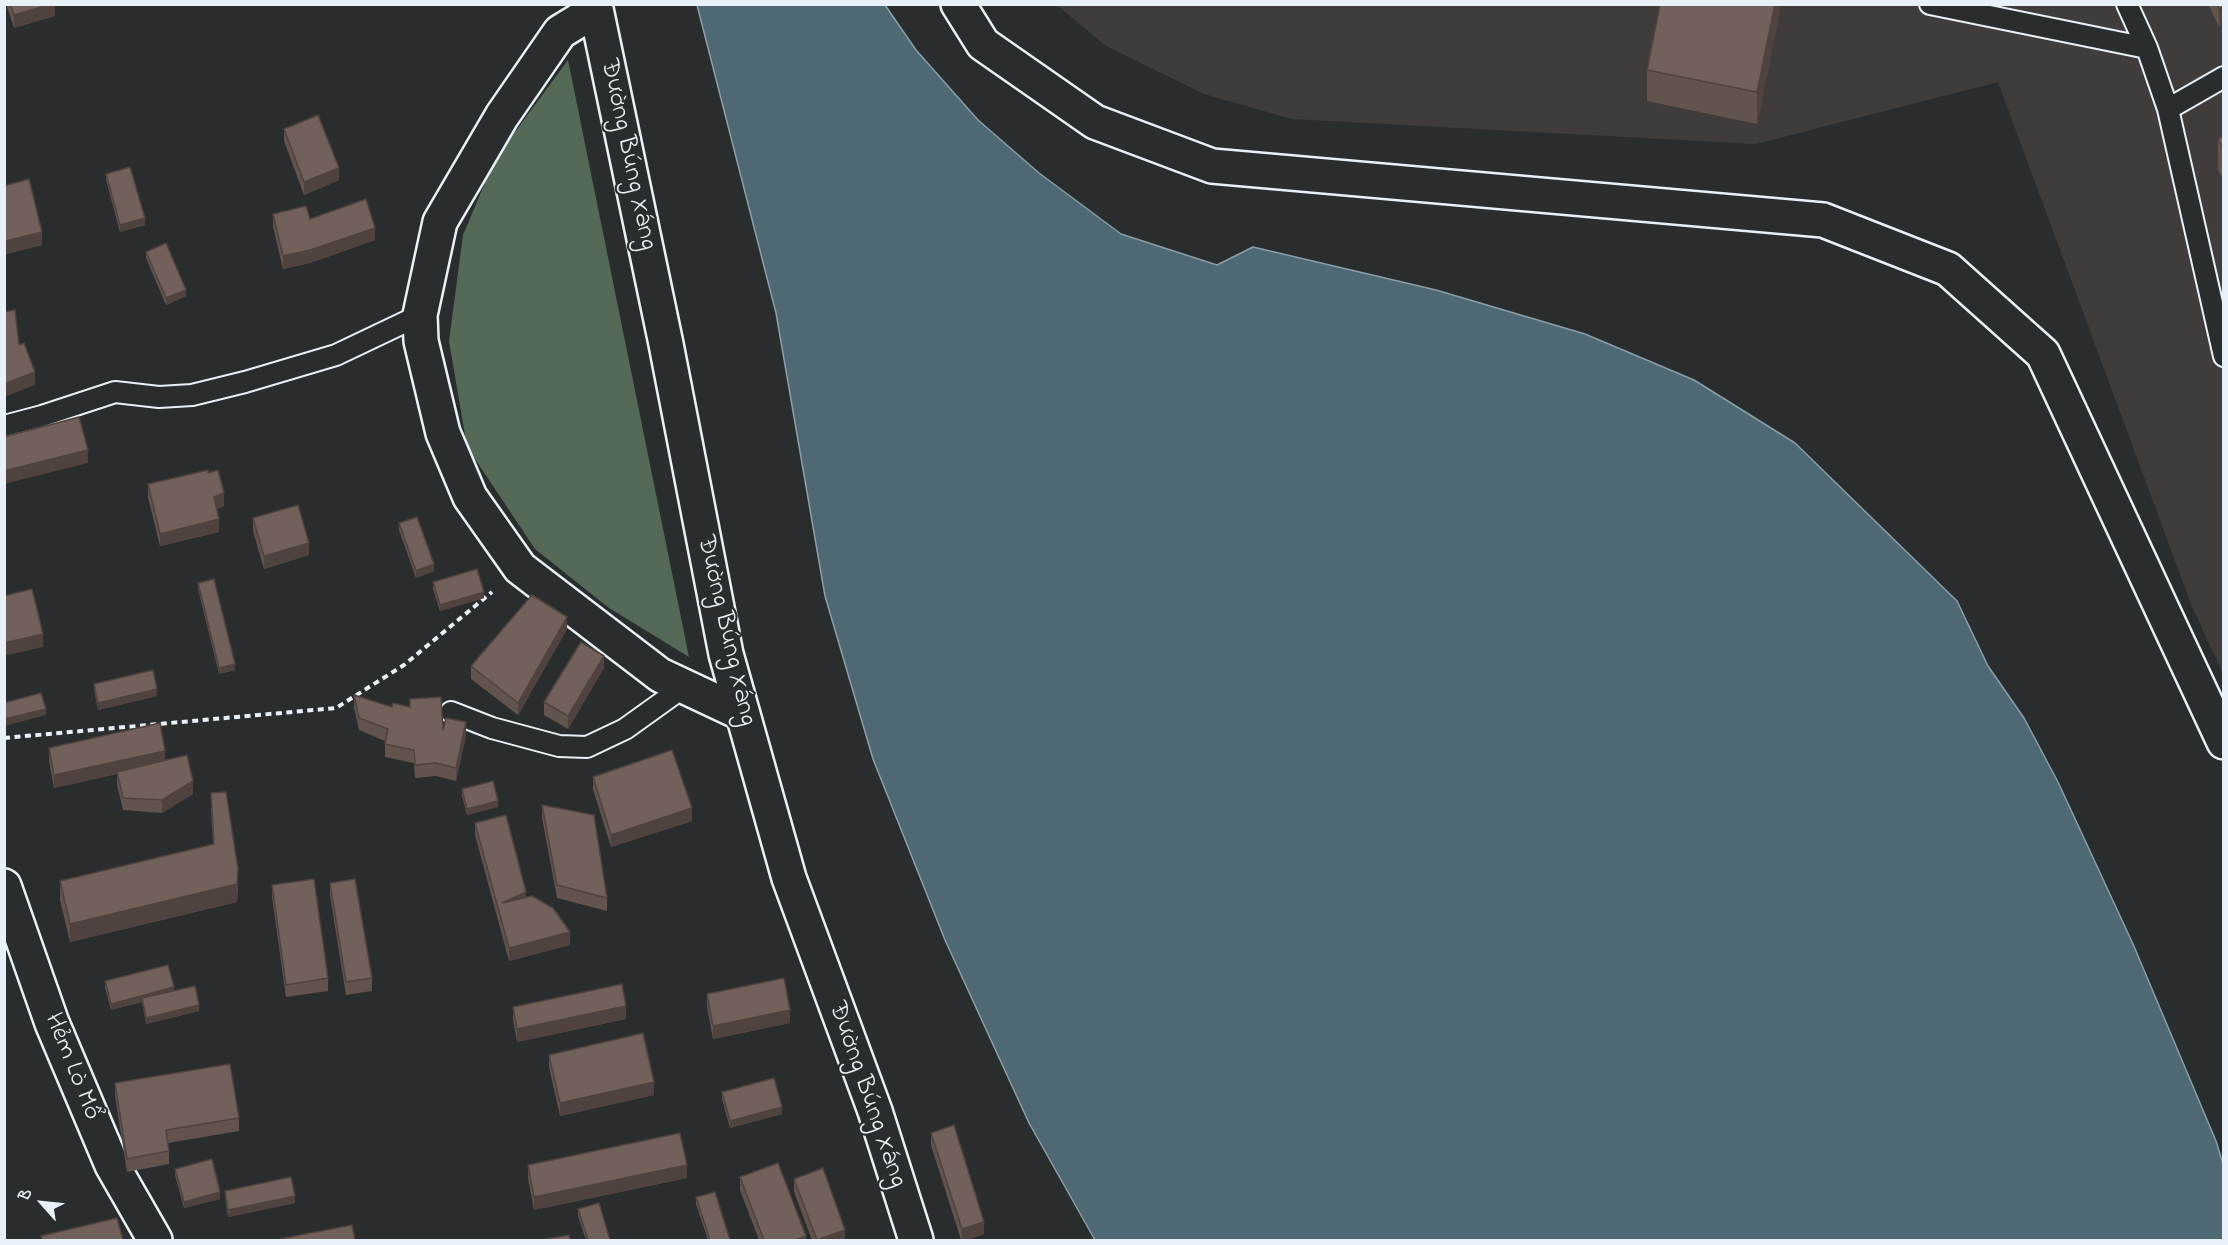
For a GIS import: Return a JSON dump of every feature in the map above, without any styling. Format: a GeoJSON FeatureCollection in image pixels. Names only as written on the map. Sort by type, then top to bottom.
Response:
{"type":"FeatureCollection","features":[{"type":"Feature","properties":{"kind":"street"},"geometry":{"type":"LineString","coordinates":[[958,4],[983,44],[1095,122],[1212,166],[1823,220],[1948,269],[2043,354],[2223,742]]}},
{"type":"Feature","properties":{"kind":"street"},"geometry":{"type":"LineString","coordinates":[[596,7],[560,32],[502,116],[440,222],[420,315],[421,340],[443,433],[470,497],[520,568],[660,675],[743,714]]}},
{"type":"Feature","properties":{"kind":"street","name":"Đường Búng Xáng"},"geometry":{"type":"LineString","coordinates":[[596,7],[666,344],[726,654],[789,878],[875,1111],[916,1240]]}},
{"type":"Feature","properties":{"kind":"street","name":"Hẻm Lò Mổ"},"geometry":{"type":"LineString","coordinates":[[4,886],[52,1023],[112,1165],[155,1240]]}},
{"type":"Feature","properties":{"kind":"lane"},"geometry":{"type":"LineString","coordinates":[[1930,4],[2147,48]]}},
{"type":"Feature","properties":{"kind":"lane"},"geometry":{"type":"LineString","coordinates":[[2127,4],[2147,48],[2168,109],[2223,356]]}},
{"type":"Feature","properties":{"kind":"lane"},"geometry":{"type":"LineString","coordinates":[[2168,109],[2223,77]]}},
{"type":"Feature","properties":{"kind":"lane"},"geometry":{"type":"LineString","coordinates":[[4,426],[115,392],[159,397],[192,394],[245,382],[336,355],[420,315]]}},
{"type":"Feature","properties":{"kind":"lane"},"geometry":{"type":"LineString","coordinates":[[451,712],[492,728],[559,746],[587,747],[625,729],[685,686]]}},
{"type":"Feature","properties":{"kind":"path"},"geometry":{"type":"LineString","coordinates":[[4,738],[336,708],[404,666],[520,568]]}},
{"type":"Feature","properties":{"kind":"shaded area"},"geometry":{"type":"Polygon","coordinates":[[[1057,5],[2223,5],[2223,674],[2191,604],[1998,82],[1756,144],[1292,119],[1204,94],[1106,46],[1057,5]]]}},
{"type":"Feature","properties":{"kind":"green space"},"geometry":{"type":"Polygon","coordinates":[[[568,60],[689,657],[609,608],[535,549],[467,447],[449,341],[463,235],[495,159],[568,60]]]}},
{"type":"Feature","properties":{"kind":"water"},"geometry":{"type":"Polygon","coordinates":[[[697,5],[885,5],[916,50],[978,120],[1039,173],[1121,234],[1217,265],[1253,247],[1436,290],[1585,334],[1694,380],[1795,443],[1957,601],[1988,666],[2024,718],[2058,782],[2133,944],[2216,1141],[2223,1164],[2223,1240],[1095,1240],[1029,1123],[945,940],[873,759],[825,596],[776,313],[697,5]]]}},
{"type":"Feature","properties":{"kind":"building"},"geometry":{"type":"Polygon","coordinates":[[[10,4],[51,4],[14,15],[10,4]]]}},
{"type":"Feature","properties":{"kind":"building"},"geometry":{"type":"Polygon","coordinates":[[[1660,4],[1775,4],[1757,92],[1647,70],[1660,4]]]}},
{"type":"Feature","properties":{"kind":"building"},"geometry":{"type":"Polygon","coordinates":[[[318,115],[339,168],[304,182],[284,129],[318,115]]]}},
{"type":"Feature","properties":{"kind":"building"},"geometry":{"type":"Polygon","coordinates":[[[2223,136],[2223,148],[2218,139],[2223,136]]]}},
{"type":"Feature","properties":{"kind":"building"},"geometry":{"type":"Polygon","coordinates":[[[130,167],[145,218],[120,225],[106,174],[130,167]]]}},
{"type":"Feature","properties":{"kind":"building"},"geometry":{"type":"Polygon","coordinates":[[[29,179],[42,232],[6,241],[4,237],[4,186],[29,179]]]}},
{"type":"Feature","properties":{"kind":"building"},"geometry":{"type":"Polygon","coordinates":[[[366,199],[375,228],[310,250],[283,256],[273,214],[306,206],[310,219],[366,199]]]}},
{"type":"Feature","properties":{"kind":"building"},"geometry":{"type":"Polygon","coordinates":[[[166,243],[186,290],[166,298],[146,252],[166,243]]]}},
{"type":"Feature","properties":{"kind":"building"},"geometry":{"type":"Polygon","coordinates":[[[15,310],[19,345],[24,343],[35,372],[4,384],[4,312],[15,310]]]}},
{"type":"Feature","properties":{"kind":"building"},"geometry":{"type":"Polygon","coordinates":[[[79,417],[88,450],[4,471],[4,437],[79,417]]]}},
{"type":"Feature","properties":{"kind":"building"},"geometry":{"type":"Polygon","coordinates":[[[208,470],[208,473],[218,470],[224,493],[214,497],[219,519],[160,534],[148,484],[208,470]]]}},
{"type":"Feature","properties":{"kind":"building"},"geometry":{"type":"Polygon","coordinates":[[[298,505],[309,543],[264,556],[253,518],[298,505]]]}},
{"type":"Feature","properties":{"kind":"building"},"geometry":{"type":"Polygon","coordinates":[[[417,517],[434,564],[416,571],[399,523],[417,517]]]}},
{"type":"Feature","properties":{"kind":"building"},"geometry":{"type":"Polygon","coordinates":[[[477,569],[484,592],[440,605],[433,582],[477,569]]]}},
{"type":"Feature","properties":{"kind":"building"},"geometry":{"type":"Polygon","coordinates":[[[214,579],[235,664],[219,668],[198,583],[214,579]]]}},
{"type":"Feature","properties":{"kind":"building"},"geometry":{"type":"Polygon","coordinates":[[[32,589],[43,634],[4,643],[4,596],[32,589]]]}},
{"type":"Feature","properties":{"kind":"building"},"geometry":{"type":"Polygon","coordinates":[[[532,595],[567,617],[518,703],[471,666],[532,595]]]}},
{"type":"Feature","properties":{"kind":"building"},"geometry":{"type":"Polygon","coordinates":[[[581,642],[604,656],[568,716],[544,702],[581,642]]]}},
{"type":"Feature","properties":{"kind":"building"},"geometry":{"type":"Polygon","coordinates":[[[153,670],[157,689],[98,703],[94,684],[153,670]]]}},
{"type":"Feature","properties":{"kind":"building"},"geometry":{"type":"Polygon","coordinates":[[[41,693],[46,709],[4,719],[4,703],[41,693]]]}},
{"type":"Feature","properties":{"kind":"building"},"geometry":{"type":"Polygon","coordinates":[[[354,695],[392,707],[393,703],[410,707],[410,699],[441,697],[443,730],[446,718],[466,722],[456,768],[436,763],[415,765],[414,750],[385,744],[388,729],[359,718],[354,695]]]}},
{"type":"Feature","properties":{"kind":"building"},"geometry":{"type":"Polygon","coordinates":[[[160,723],[165,751],[54,775],[49,748],[160,723]]]}},
{"type":"Feature","properties":{"kind":"building"},"geometry":{"type":"Polygon","coordinates":[[[672,750],[692,808],[611,835],[593,777],[672,750]]]}},
{"type":"Feature","properties":{"kind":"building"},"geometry":{"type":"Polygon","coordinates":[[[187,755],[193,781],[162,800],[123,798],[117,772],[187,755]]]}},
{"type":"Feature","properties":{"kind":"building"},"geometry":{"type":"Polygon","coordinates":[[[493,781],[498,801],[467,809],[462,789],[493,781]]]}},
{"type":"Feature","properties":{"kind":"building"},"geometry":{"type":"Polygon","coordinates":[[[226,792],[238,869],[237,884],[70,924],[60,881],[214,844],[211,793],[226,792]]]}},
{"type":"Feature","properties":{"kind":"building"},"geometry":{"type":"Polygon","coordinates":[[[542,805],[594,815],[607,898],[557,885],[542,805]]]}},
{"type":"Feature","properties":{"kind":"building"},"geometry":{"type":"Polygon","coordinates":[[[506,815],[526,892],[502,903],[532,896],[553,908],[570,932],[509,948],[475,823],[506,815]]]}},
{"type":"Feature","properties":{"kind":"building"},"geometry":{"type":"Polygon","coordinates":[[[314,879],[328,978],[286,985],[272,885],[314,879]]]}},
{"type":"Feature","properties":{"kind":"building"},"geometry":{"type":"Polygon","coordinates":[[[355,879],[372,978],[346,982],[330,883],[355,879]]]}},
{"type":"Feature","properties":{"kind":"building"},"geometry":{"type":"Polygon","coordinates":[[[168,965],[174,987],[111,1004],[105,981],[168,965]]]}},
{"type":"Feature","properties":{"kind":"building"},"geometry":{"type":"Polygon","coordinates":[[[784,978],[790,1010],[713,1026],[707,994],[784,978]]]}},
{"type":"Feature","properties":{"kind":"building"},"geometry":{"type":"Polygon","coordinates":[[[622,984],[626,1006],[517,1029],[513,1007],[622,984]]]}},
{"type":"Feature","properties":{"kind":"building"},"geometry":{"type":"Polygon","coordinates":[[[195,986],[199,1005],[146,1018],[142,998],[195,986]]]}},
{"type":"Feature","properties":{"kind":"building"},"geometry":{"type":"Polygon","coordinates":[[[643,1033],[654,1082],[560,1103],[549,1055],[643,1033]]]}},
{"type":"Feature","properties":{"kind":"building"},"geometry":{"type":"Polygon","coordinates":[[[230,1064],[239,1118],[166,1130],[169,1151],[127,1159],[115,1083],[230,1064]]]}},
{"type":"Feature","properties":{"kind":"building"},"geometry":{"type":"Polygon","coordinates":[[[774,1078],[782,1107],[730,1121],[722,1092],[774,1078]]]}},
{"type":"Feature","properties":{"kind":"building"},"geometry":{"type":"Polygon","coordinates":[[[954,1125],[984,1222],[962,1229],[931,1133],[954,1125]]]}},
{"type":"Feature","properties":{"kind":"building"},"geometry":{"type":"Polygon","coordinates":[[[680,1133],[687,1165],[534,1197],[528,1165],[680,1133]]]}},
{"type":"Feature","properties":{"kind":"building"},"geometry":{"type":"Polygon","coordinates":[[[212,1159],[220,1192],[184,1202],[175,1169],[212,1159]]]}},
{"type":"Feature","properties":{"kind":"building"},"geometry":{"type":"Polygon","coordinates":[[[778,1163],[806,1236],[795,1240],[764,1240],[740,1177],[778,1163]]]}},
{"type":"Feature","properties":{"kind":"building"},"geometry":{"type":"Polygon","coordinates":[[[823,1168],[845,1230],[817,1240],[794,1179],[823,1168]]]}},
{"type":"Feature","properties":{"kind":"building"},"geometry":{"type":"Polygon","coordinates":[[[291,1177],[295,1196],[228,1210],[225,1191],[291,1177]]]}},
{"type":"Feature","properties":{"kind":"building"},"geometry":{"type":"Polygon","coordinates":[[[715,1192],[730,1240],[710,1240],[696,1197],[715,1192]]]}},
{"type":"Feature","properties":{"kind":"building"},"geometry":{"type":"Polygon","coordinates":[[[599,1203],[610,1240],[588,1240],[578,1209],[599,1203]]]}},
{"type":"Feature","properties":{"kind":"building"},"geometry":{"type":"Polygon","coordinates":[[[117,1218],[123,1240],[42,1240],[41,1236],[117,1218]]]}},
{"type":"Feature","properties":{"kind":"building"},"geometry":{"type":"Polygon","coordinates":[[[352,1225],[355,1240],[280,1240],[280,1239],[352,1225]]]}},
{"type":"Feature","properties":{"kind":"building"},"geometry":{"type":"Polygon","coordinates":[[[569,1235],[570,1240],[542,1240],[569,1235]]]}}]}
